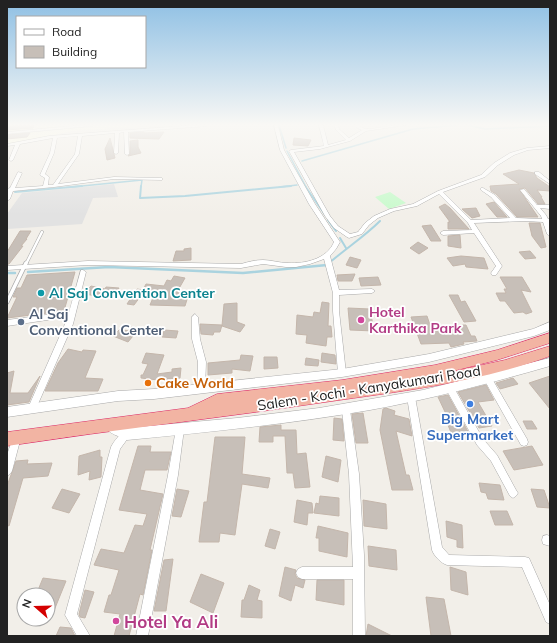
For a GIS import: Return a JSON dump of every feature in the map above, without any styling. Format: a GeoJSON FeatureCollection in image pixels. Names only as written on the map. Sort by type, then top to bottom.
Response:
{"type":"FeatureCollection","features":[{"type":"Feature","properties":{"kind":"highway","name":"Salem - Kochi - Kanyakumari Road"},"geometry":{"type":"LineString","coordinates":[[186,416],[217,400],[342,386],[435,370],[497,355],[550,338]]}},
{"type":"Feature","properties":{"kind":"highway","name":"Salem - Kochi - Kanyakumari Road"},"geometry":{"type":"LineString","coordinates":[[12,438],[220,412],[441,380],[505,365],[550,351]]}},
{"type":"Feature","properties":{"kind":"street"},"geometry":{"type":"LineString","coordinates":[[11,160],[13,155]]}},
{"type":"Feature","properties":{"kind":"street"},"geometry":{"type":"LineString","coordinates":[[45,187],[46,177],[42,175],[51,155]]}},
{"type":"Feature","properties":{"kind":"street"},"geometry":{"type":"LineString","coordinates":[[54,186],[77,155]]}},
{"type":"Feature","properties":{"kind":"street"},"geometry":{"type":"LineString","coordinates":[[7,268],[95,263],[241,266],[260,262],[290,265],[305,263],[327,256],[336,246],[337,242],[312,204],[285,155]]}},
{"type":"Feature","properties":{"kind":"street"},"geometry":{"type":"LineString","coordinates":[[293,155],[313,188],[322,208],[335,227],[349,236],[360,233],[367,224],[376,217],[392,210],[415,205],[440,192],[483,176],[496,164],[510,155]]}},
{"type":"Feature","properties":{"kind":"street"},"geometry":{"type":"LineString","coordinates":[[7,199],[10,190],[20,173]]}},
{"type":"Feature","properties":{"kind":"street"},"geometry":{"type":"LineString","coordinates":[[537,173],[550,182]]}},
{"type":"Feature","properties":{"kind":"street"},"geometry":{"type":"LineString","coordinates":[[10,190],[114,178],[160,179]]}},
{"type":"Feature","properties":{"kind":"street"},"geometry":{"type":"LineString","coordinates":[[484,189],[493,196],[514,219]]}},
{"type":"Feature","properties":{"kind":"street"},"geometry":{"type":"LineString","coordinates":[[522,190],[547,220],[550,234]]}},
{"type":"Feature","properties":{"kind":"street"},"geometry":{"type":"LineString","coordinates":[[440,192],[470,222],[499,266],[494,273]]}},
{"type":"Feature","properties":{"kind":"street"},"geometry":{"type":"LineString","coordinates":[[536,206],[550,207]]}},
{"type":"Feature","properties":{"kind":"street"},"geometry":{"type":"LineString","coordinates":[[470,222],[514,219],[547,220]]}},
{"type":"Feature","properties":{"kind":"street"},"geometry":{"type":"LineString","coordinates":[[443,233],[476,231]]}},
{"type":"Feature","properties":{"kind":"street"},"geometry":{"type":"LineString","coordinates":[[327,256],[336,293],[336,311],[342,373]]}},
{"type":"Feature","properties":{"kind":"street"},"geometry":{"type":"LineString","coordinates":[[32,408],[66,334],[83,272]]}},
{"type":"Feature","properties":{"kind":"street"},"geometry":{"type":"LineString","coordinates":[[336,293],[372,291]]}},
{"type":"Feature","properties":{"kind":"street"},"geometry":{"type":"LineString","coordinates":[[7,322],[72,314]]}},
{"type":"Feature","properties":{"kind":"street"},"geometry":{"type":"LineString","coordinates":[[195,317],[196,338],[202,362],[201,389]]}},
{"type":"Feature","properties":{"kind":"street"},"geometry":{"type":"LineString","coordinates":[[7,412],[118,396],[154,394],[342,373],[429,358],[534,332],[550,326]]}},
{"type":"Feature","properties":{"kind":"street"},"geometry":{"type":"LineString","coordinates":[[110,426],[127,434],[346,410],[450,389],[550,362]]}},
{"type":"Feature","properties":{"kind":"street"},"geometry":{"type":"LineString","coordinates":[[488,379],[524,442]]}},
{"type":"Feature","properties":{"kind":"street"},"geometry":{"type":"LineString","coordinates":[[450,389],[480,442],[494,458],[513,493]]}},
{"type":"Feature","properties":{"kind":"street"},"geometry":{"type":"LineString","coordinates":[[411,397],[437,550],[447,560],[525,562],[550,618]]}},
{"type":"Feature","properties":{"kind":"street"},"geometry":{"type":"LineString","coordinates":[[346,410],[354,474],[359,573],[359,636]]}},
{"type":"Feature","properties":{"kind":"street"},"geometry":{"type":"LineString","coordinates":[[142,636],[173,475],[180,429]]}},
{"type":"Feature","properties":{"kind":"street"},"geometry":{"type":"LineString","coordinates":[[84,636],[71,614],[116,447],[127,434]]}},
{"type":"Feature","properties":{"kind":"street"},"geometry":{"type":"LineString","coordinates":[[7,471],[12,438]]}},
{"type":"Feature","properties":{"kind":"street"},"geometry":{"type":"LineString","coordinates":[[302,573],[359,573]]}},
{"type":"Feature","properties":{"kind":"lane"},"geometry":{"type":"LineString","coordinates":[[7,302],[42,232]]}},
{"type":"Feature","properties":{"kind":"green space"},"geometry":{"type":"Polygon","coordinates":[[[390,192],[406,203],[389,209],[375,197],[390,192]]]}},
{"type":"Feature","properties":{"kind":"shaded area"},"geometry":{"type":"Polygon","coordinates":[[[114,184],[118,197],[93,198],[82,224],[7,229],[7,214],[22,193],[114,184]]]}},
{"type":"Feature","properties":{"kind":"building"},"geometry":{"type":"Polygon","coordinates":[[[106,155],[114,155],[115,158],[107,160],[106,155]]]}},
{"type":"Feature","properties":{"kind":"building"},"geometry":{"type":"Polygon","coordinates":[[[519,170],[534,173],[537,178],[550,187],[550,191],[537,190],[545,204],[538,204],[525,188],[519,189],[538,217],[517,217],[496,194],[491,191],[490,186],[519,184],[503,174],[519,170]]]}},
{"type":"Feature","properties":{"kind":"building"},"geometry":{"type":"Polygon","coordinates":[[[494,202],[507,217],[497,217],[486,204],[494,202]]]}},
{"type":"Feature","properties":{"kind":"building"},"geometry":{"type":"Polygon","coordinates":[[[445,204],[469,229],[448,229],[448,222],[450,222],[439,207],[445,204]]]}},
{"type":"Feature","properties":{"kind":"building"},"geometry":{"type":"Polygon","coordinates":[[[476,208],[480,216],[472,218],[462,209],[476,208]]]}},
{"type":"Feature","properties":{"kind":"building"},"geometry":{"type":"Polygon","coordinates":[[[529,223],[540,223],[546,247],[541,248],[532,236],[529,223]]]}},
{"type":"Feature","properties":{"kind":"building"},"geometry":{"type":"Polygon","coordinates":[[[431,225],[441,241],[431,241],[422,226],[431,225]]]}},
{"type":"Feature","properties":{"kind":"building"},"geometry":{"type":"Polygon","coordinates":[[[20,231],[31,231],[21,246],[23,246],[9,264],[7,264],[7,252],[20,231]]]}},
{"type":"Feature","properties":{"kind":"building"},"geometry":{"type":"Polygon","coordinates":[[[460,235],[461,248],[448,246],[448,236],[460,235]]]}},
{"type":"Feature","properties":{"kind":"building"},"geometry":{"type":"Polygon","coordinates":[[[418,242],[428,248],[419,254],[410,248],[418,242]]]}},
{"type":"Feature","properties":{"kind":"building"},"geometry":{"type":"Polygon","coordinates":[[[191,248],[191,260],[173,261],[176,251],[184,251],[184,249],[191,248]]]}},
{"type":"Feature","properties":{"kind":"building"},"geometry":{"type":"Polygon","coordinates":[[[530,251],[536,258],[525,259],[519,252],[530,251]]]}},
{"type":"Feature","properties":{"kind":"building"},"geometry":{"type":"Polygon","coordinates":[[[461,256],[484,258],[488,269],[466,267],[465,264],[453,266],[447,258],[461,256]]]}},
{"type":"Feature","properties":{"kind":"building"},"geometry":{"type":"Polygon","coordinates":[[[350,257],[361,260],[357,268],[346,265],[350,257]]]}},
{"type":"Feature","properties":{"kind":"building","name":"Al Saj Convention Center"},"geometry":{"type":"Polygon","coordinates":[[[75,272],[64,311],[7,318],[17,297],[13,297],[17,288],[21,288],[27,275],[75,272]]]}},
{"type":"Feature","properties":{"kind":"building"},"geometry":{"type":"Polygon","coordinates":[[[355,274],[352,281],[338,281],[337,275],[355,274]]]}},
{"type":"Feature","properties":{"kind":"building"},"geometry":{"type":"Polygon","coordinates":[[[174,276],[185,278],[177,292],[189,293],[185,306],[150,305],[155,293],[143,293],[134,305],[127,304],[137,289],[143,290],[146,284],[164,286],[167,280],[171,281],[174,276]]]}},
{"type":"Feature","properties":{"kind":"building"},"geometry":{"type":"Polygon","coordinates":[[[378,277],[381,285],[361,286],[359,278],[378,277]]]}},
{"type":"Feature","properties":{"kind":"building"},"geometry":{"type":"Polygon","coordinates":[[[500,277],[522,277],[531,292],[521,290],[532,312],[526,314],[523,312],[514,313],[505,301],[500,301],[496,293],[506,293],[504,289],[507,289],[500,277]]]}},
{"type":"Feature","properties":{"kind":"building"},"geometry":{"type":"Polygon","coordinates":[[[91,286],[105,289],[106,287],[119,288],[113,298],[83,294],[91,286]]]}},
{"type":"Feature","properties":{"kind":"building"},"geometry":{"type":"Polygon","coordinates":[[[449,295],[458,295],[461,302],[465,301],[476,321],[464,322],[449,295]]]}},
{"type":"Feature","properties":{"kind":"building"},"geometry":{"type":"Polygon","coordinates":[[[322,302],[329,303],[328,326],[331,326],[332,337],[327,337],[326,346],[306,343],[307,335],[296,334],[297,315],[313,317],[314,312],[320,313],[322,302]]]}},
{"type":"Feature","properties":{"kind":"building"},"geometry":{"type":"Polygon","coordinates":[[[237,303],[237,322],[245,325],[240,332],[222,326],[224,304],[237,303]]]}},
{"type":"Feature","properties":{"kind":"building","name":"Hotel Karthika Park"},"geometry":{"type":"Polygon","coordinates":[[[348,308],[370,309],[374,331],[350,330],[348,308]]]}},
{"type":"Feature","properties":{"kind":"building"},"geometry":{"type":"Polygon","coordinates":[[[427,316],[432,331],[459,329],[458,325],[466,325],[471,336],[475,336],[477,341],[463,342],[464,344],[451,347],[449,343],[421,344],[411,317],[427,316]]]}},
{"type":"Feature","properties":{"kind":"building"},"geometry":{"type":"Polygon","coordinates":[[[200,324],[222,325],[220,332],[214,332],[213,335],[201,334],[200,324]]]}},
{"type":"Feature","properties":{"kind":"building"},"geometry":{"type":"Polygon","coordinates":[[[131,327],[138,330],[128,342],[113,336],[120,329],[128,331],[131,327]]]}},
{"type":"Feature","properties":{"kind":"building"},"geometry":{"type":"Polygon","coordinates":[[[164,330],[178,331],[176,338],[162,337],[164,330]]]}},
{"type":"Feature","properties":{"kind":"building"},"geometry":{"type":"Polygon","coordinates":[[[68,349],[82,352],[83,350],[96,351],[85,378],[103,379],[98,391],[45,391],[58,363],[68,349]]]}},
{"type":"Feature","properties":{"kind":"building"},"geometry":{"type":"Polygon","coordinates":[[[146,353],[164,355],[157,374],[172,372],[172,369],[181,368],[180,378],[158,380],[141,378],[141,375],[143,375],[148,364],[142,363],[146,353]]]}},
{"type":"Feature","properties":{"kind":"building"},"geometry":{"type":"Polygon","coordinates":[[[322,353],[335,355],[336,364],[321,362],[322,353]]]}},
{"type":"Feature","properties":{"kind":"building"},"geometry":{"type":"Polygon","coordinates":[[[241,355],[253,356],[250,371],[232,369],[232,373],[208,375],[208,363],[240,360],[241,355]]]}},
{"type":"Feature","properties":{"kind":"building"},"geometry":{"type":"Polygon","coordinates":[[[264,357],[277,357],[278,368],[264,369],[264,357]]]}},
{"type":"Feature","properties":{"kind":"building"},"geometry":{"type":"Polygon","coordinates":[[[306,358],[319,360],[318,366],[305,365],[306,358]]]}},
{"type":"Feature","properties":{"kind":"building"},"geometry":{"type":"Polygon","coordinates":[[[14,371],[10,393],[28,393],[40,376],[29,402],[7,405],[7,373],[14,371]]]}},
{"type":"Feature","properties":{"kind":"building"},"geometry":{"type":"Polygon","coordinates":[[[550,376],[550,409],[529,383],[550,376]]]}},
{"type":"Feature","properties":{"kind":"building"},"geometry":{"type":"Polygon","coordinates":[[[513,378],[518,384],[500,389],[496,383],[513,378]]]}},
{"type":"Feature","properties":{"kind":"building","name":"Big Mart Supermarket"},"geometry":{"type":"Polygon","coordinates":[[[486,385],[494,400],[478,402],[492,426],[479,428],[458,392],[486,385]]]}},
{"type":"Feature","properties":{"kind":"building"},"geometry":{"type":"Polygon","coordinates":[[[448,395],[472,439],[454,440],[444,415],[446,414],[438,397],[448,395]]]}},
{"type":"Feature","properties":{"kind":"building"},"geometry":{"type":"Polygon","coordinates":[[[386,408],[395,411],[394,415],[409,419],[412,436],[396,431],[406,475],[409,475],[413,490],[392,490],[380,430],[383,409],[386,408]]]}},
{"type":"Feature","properties":{"kind":"building"},"geometry":{"type":"Polygon","coordinates":[[[363,413],[368,443],[356,443],[352,414],[363,413]]]}},
{"type":"Feature","properties":{"kind":"building"},"geometry":{"type":"Polygon","coordinates":[[[334,418],[342,419],[344,441],[333,440],[334,418]]]}},
{"type":"Feature","properties":{"kind":"building"},"geometry":{"type":"Polygon","coordinates":[[[523,421],[532,421],[537,429],[527,429],[523,421]]]}},
{"type":"Feature","properties":{"kind":"building"},"geometry":{"type":"Polygon","coordinates":[[[281,425],[281,430],[296,430],[297,454],[306,453],[310,487],[295,488],[293,473],[287,473],[285,436],[273,436],[273,442],[259,442],[260,427],[281,425]]]}},
{"type":"Feature","properties":{"kind":"building"},"geometry":{"type":"Polygon","coordinates":[[[215,437],[245,437],[242,474],[270,478],[268,488],[242,484],[235,535],[220,533],[219,542],[199,542],[204,502],[207,502],[215,437]]]}},
{"type":"Feature","properties":{"kind":"building"},"geometry":{"type":"Polygon","coordinates":[[[138,446],[151,446],[150,452],[171,452],[167,470],[145,470],[140,490],[163,494],[150,550],[152,550],[143,595],[140,594],[129,636],[114,636],[120,614],[104,612],[119,570],[94,565],[101,549],[124,553],[135,525],[143,526],[147,514],[119,510],[138,446]]]}},
{"type":"Feature","properties":{"kind":"building"},"geometry":{"type":"Polygon","coordinates":[[[532,446],[543,465],[514,470],[503,451],[532,446]]]}},
{"type":"Feature","properties":{"kind":"building"},"geometry":{"type":"Polygon","coordinates":[[[100,450],[100,457],[102,457],[101,477],[89,480],[90,471],[78,475],[79,456],[100,450]]]}},
{"type":"Feature","properties":{"kind":"building"},"geometry":{"type":"Polygon","coordinates":[[[326,456],[341,460],[338,482],[322,477],[326,456]]]}},
{"type":"Feature","properties":{"kind":"building"},"geometry":{"type":"Polygon","coordinates":[[[28,460],[27,464],[52,463],[48,476],[23,478],[9,526],[7,525],[7,486],[16,461],[28,460]]]}},
{"type":"Feature","properties":{"kind":"building"},"geometry":{"type":"Polygon","coordinates":[[[479,483],[500,485],[504,500],[488,499],[486,493],[481,492],[479,483]]]}},
{"type":"Feature","properties":{"kind":"building"},"geometry":{"type":"Polygon","coordinates":[[[62,489],[80,494],[69,513],[52,508],[62,489]]]}},
{"type":"Feature","properties":{"kind":"building"},"geometry":{"type":"Polygon","coordinates":[[[177,489],[189,491],[181,517],[172,516],[177,489]]]}},
{"type":"Feature","properties":{"kind":"building"},"geometry":{"type":"Polygon","coordinates":[[[531,489],[544,490],[550,508],[537,507],[531,489]]]}},
{"type":"Feature","properties":{"kind":"building"},"geometry":{"type":"Polygon","coordinates":[[[320,496],[339,498],[339,516],[314,513],[316,503],[319,504],[320,496]]]}},
{"type":"Feature","properties":{"kind":"building"},"geometry":{"type":"Polygon","coordinates":[[[297,500],[312,503],[313,513],[308,513],[307,525],[294,522],[297,500]]]}},
{"type":"Feature","properties":{"kind":"building"},"geometry":{"type":"Polygon","coordinates":[[[363,500],[386,504],[387,529],[364,526],[363,500]]]}},
{"type":"Feature","properties":{"kind":"building"},"geometry":{"type":"Polygon","coordinates":[[[490,511],[507,511],[513,525],[495,525],[490,511]]]}},
{"type":"Feature","properties":{"kind":"building"},"geometry":{"type":"Polygon","coordinates":[[[446,521],[462,525],[463,548],[457,547],[457,540],[447,537],[446,521]]]}},
{"type":"Feature","properties":{"kind":"building"},"geometry":{"type":"Polygon","coordinates":[[[318,526],[348,533],[347,557],[319,551],[319,538],[316,538],[318,526]]]}},
{"type":"Feature","properties":{"kind":"building"},"geometry":{"type":"Polygon","coordinates":[[[270,529],[280,532],[275,549],[265,546],[270,529]]]}},
{"type":"Feature","properties":{"kind":"building"},"geometry":{"type":"Polygon","coordinates":[[[368,546],[396,550],[397,570],[369,566],[368,546]]]}},
{"type":"Feature","properties":{"kind":"building"},"geometry":{"type":"Polygon","coordinates":[[[173,559],[166,611],[154,611],[164,560],[173,559]]]}},
{"type":"Feature","properties":{"kind":"building"},"geometry":{"type":"Polygon","coordinates":[[[285,567],[296,570],[295,574],[297,578],[305,580],[303,588],[295,585],[291,601],[279,596],[285,567]]]}},
{"type":"Feature","properties":{"kind":"building"},"geometry":{"type":"Polygon","coordinates":[[[450,567],[466,572],[468,595],[451,590],[450,567]]]}},
{"type":"Feature","properties":{"kind":"building"},"geometry":{"type":"Polygon","coordinates":[[[201,574],[224,583],[213,613],[190,602],[201,574]]]}},
{"type":"Feature","properties":{"kind":"building"},"geometry":{"type":"Polygon","coordinates":[[[43,578],[66,581],[56,606],[56,587],[39,587],[43,578]]]}},
{"type":"Feature","properties":{"kind":"building"},"geometry":{"type":"Polygon","coordinates":[[[317,580],[344,580],[344,605],[316,600],[317,580]]]}},
{"type":"Feature","properties":{"kind":"building"},"geometry":{"type":"Polygon","coordinates":[[[249,585],[260,590],[257,600],[262,601],[262,618],[241,617],[242,600],[244,600],[249,585]]]}},
{"type":"Feature","properties":{"kind":"building"},"geometry":{"type":"Polygon","coordinates":[[[85,590],[94,592],[85,618],[80,617],[79,614],[85,590]]]}},
{"type":"Feature","properties":{"kind":"building"},"geometry":{"type":"Polygon","coordinates":[[[426,597],[444,599],[451,636],[431,636],[426,597]]]}},
{"type":"Feature","properties":{"kind":"building"},"geometry":{"type":"Polygon","coordinates":[[[368,624],[392,636],[366,636],[368,624]]]}},
{"type":"Feature","properties":{"kind":"building"},"geometry":{"type":"Polygon","coordinates":[[[60,627],[71,628],[75,636],[56,636],[60,627]]]}},
{"type":"Feature","properties":{"kind":"waterway"},"geometry":{"type":"LineString","coordinates":[[289,155],[306,187]]}},
{"type":"Feature","properties":{"kind":"waterway"},"geometry":{"type":"LineString","coordinates":[[302,161],[323,155]]}},
{"type":"Feature","properties":{"kind":"waterway"},"geometry":{"type":"LineString","coordinates":[[82,186],[142,180],[141,187]]}},
{"type":"Feature","properties":{"kind":"waterway"},"geometry":{"type":"LineString","coordinates":[[280,187],[297,185]]}},
{"type":"Feature","properties":{"kind":"waterway"},"geometry":{"type":"LineString","coordinates":[[15,192],[82,186]]}},
{"type":"Feature","properties":{"kind":"waterway"},"geometry":{"type":"LineString","coordinates":[[72,187],[82,186]]}},
{"type":"Feature","properties":{"kind":"waterway"},"geometry":{"type":"LineString","coordinates":[[141,186],[140,198],[185,196],[291,186]]}},
{"type":"Feature","properties":{"kind":"waterway"},"geometry":{"type":"LineString","coordinates":[[305,186],[326,216]]}},
{"type":"Feature","properties":{"kind":"waterway"},"geometry":{"type":"LineString","coordinates":[[328,220],[336,231]]}},
{"type":"Feature","properties":{"kind":"waterway"},"geometry":{"type":"LineString","coordinates":[[328,264],[380,221]]}},
{"type":"Feature","properties":{"kind":"waterway"},"geometry":{"type":"LineString","coordinates":[[340,238],[346,248]]}},
{"type":"Feature","properties":{"kind":"waterway"},"geometry":{"type":"LineString","coordinates":[[28,272],[109,267],[243,273],[328,264]]}},
{"type":"Feature","properties":{"kind":"waterway"},"geometry":{"type":"LineString","coordinates":[[7,273],[15,273]]}},
{"type":"Feature","properties":{"kind":"place","name":"Al Saj Convention Center"},"geometry":{"type":"Point","coordinates":[41,293]}},
{"type":"Feature","properties":{"kind":"place","name":"Hotel Karthika Park"},"geometry":{"type":"Point","coordinates":[361,320]}},
{"type":"Feature","properties":{"kind":"place","name":"Al Saj Conventional Center"},"geometry":{"type":"Point","coordinates":[21,322]}},
{"type":"Feature","properties":{"kind":"place","name":"Cake World"},"geometry":{"type":"Point","coordinates":[148,383]}},
{"type":"Feature","properties":{"kind":"place","name":"Big Mart Supermarket"},"geometry":{"type":"Point","coordinates":[470,404]}},
{"type":"Feature","properties":{"kind":"place","name":"Hotel Ya Ali"},"geometry":{"type":"Point","coordinates":[116,621]}}]}
